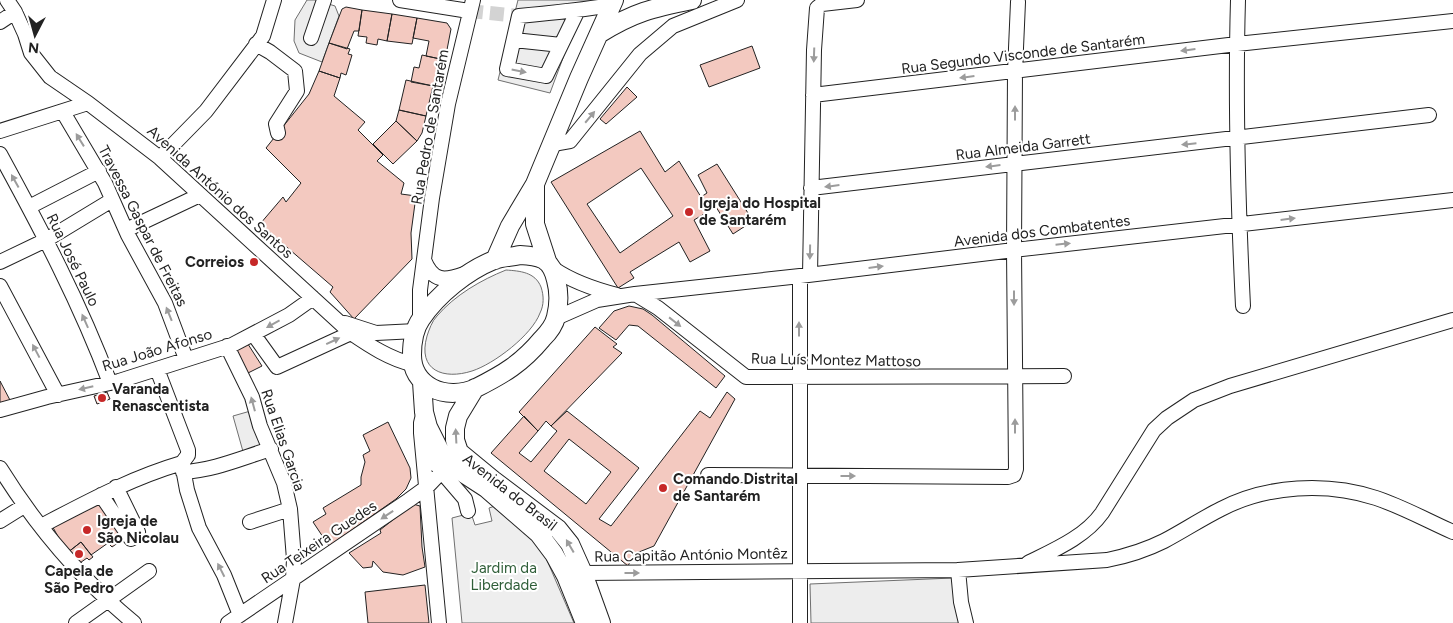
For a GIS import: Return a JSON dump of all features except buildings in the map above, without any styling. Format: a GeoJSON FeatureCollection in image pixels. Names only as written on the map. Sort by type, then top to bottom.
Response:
{"type":"FeatureCollection","features":[{"type":"Feature","properties":{"kind":"main road"},"geometry":{"type":"LineString","coordinates":[[600,34],[618,22],[639,12],[692,0]]}},
{"type":"Feature","properties":{"kind":"main road"},"geometry":{"type":"LineString","coordinates":[[495,260],[510,226],[535,184],[614,1]]}},
{"type":"Feature","properties":{"kind":"main road"},"geometry":{"type":"LineString","coordinates":[[535,184],[535,224],[550,265],[558,290],[556,318],[551,329],[527,357],[505,373],[475,388],[464,392],[439,391],[422,382],[412,364],[412,348],[418,325],[439,297],[472,272],[495,260],[520,255],[534,256],[550,265]]}},
{"type":"Feature","properties":{"kind":"main road","name":"Avenida do Brasil"},"geometry":{"type":"LineString","coordinates":[[422,382],[424,412],[428,427],[441,453],[445,468],[486,488],[539,534],[554,554],[566,576],[585,623]]}},
{"type":"Feature","properties":{"kind":"main road","name":"Avenida do Brasil"},"geometry":{"type":"LineString","coordinates":[[475,388],[458,416],[454,440],[459,452],[558,529],[570,544],[583,573],[601,623]]}},
{"type":"Feature","properties":{"kind":"street","name":"Avenida António dos Santos"},"geometry":{"type":"LineString","coordinates":[[7,0],[25,34],[31,53],[50,77],[88,103],[160,158],[351,332],[389,356],[412,364]]}},
{"type":"Feature","properties":{"kind":"street"},"geometry":{"type":"LineString","coordinates":[[160,158],[206,111],[263,36],[274,0]]}},
{"type":"Feature","properties":{"kind":"street"},"geometry":{"type":"LineString","coordinates":[[312,38],[324,0]]}},
{"type":"Feature","properties":{"kind":"street"},"geometry":{"type":"LineString","coordinates":[[400,0],[471,5]]}},
{"type":"Feature","properties":{"kind":"street"},"geometry":{"type":"LineString","coordinates":[[553,144],[570,141],[640,54],[673,26],[737,0]]}},
{"type":"Feature","properties":{"kind":"street"},"geometry":{"type":"LineString","coordinates":[[800,623],[799,378],[811,188],[814,50],[818,6],[825,3],[857,0]]}},
{"type":"Feature","properties":{"kind":"street"},"geometry":{"type":"LineString","coordinates":[[1238,0],[1239,225],[1243,306]]}},
{"type":"Feature","properties":{"kind":"street"},"geometry":{"type":"LineString","coordinates":[[578,10],[546,76],[507,69],[519,16],[578,10],[614,1]]}},
{"type":"Feature","properties":{"kind":"street"},"geometry":{"type":"LineString","coordinates":[[708,475],[1014,475],[1016,470],[1015,71],[1018,2]]}},
{"type":"Feature","properties":{"kind":"street","name":"Rua Pedro de Santarém"},"geometry":{"type":"LineString","coordinates":[[418,325],[420,290],[432,198],[448,104],[471,5]]}},
{"type":"Feature","properties":{"kind":"street"},"geometry":{"type":"LineString","coordinates":[[0,22],[15,12]]}},
{"type":"Feature","properties":{"kind":"street","name":"Rua Segundo Visconde de Santarém"},"geometry":{"type":"LineString","coordinates":[[813,95],[1237,44],[1453,21]]}},
{"type":"Feature","properties":{"kind":"street"},"geometry":{"type":"LineString","coordinates":[[514,40],[561,45]]}},
{"type":"Feature","properties":{"kind":"street"},"geometry":{"type":"LineString","coordinates":[[256,44],[294,71],[297,90],[276,124],[278,133]]}},
{"type":"Feature","properties":{"kind":"street"},"geometry":{"type":"LineString","coordinates":[[0,131],[88,103]]}},
{"type":"Feature","properties":{"kind":"street","name":"Travessa Gaspar de Freitas"},"geometry":{"type":"LineString","coordinates":[[63,112],[99,171],[126,230],[164,302],[186,359]]}},
{"type":"Feature","properties":{"kind":"street","name":"Rua Almeida Garrett"},"geometry":{"type":"LineString","coordinates":[[811,188],[1429,116]]}},
{"type":"Feature","properties":{"kind":"street","name":"Rua José Paulo"},"geometry":{"type":"LineString","coordinates":[[0,154],[46,240],[88,327],[110,382]]}},
{"type":"Feature","properties":{"kind":"street"},"geometry":{"type":"LineString","coordinates":[[29,207],[99,171]]}},
{"type":"Feature","properties":{"kind":"street"},"geometry":{"type":"LineString","coordinates":[[126,230],[200,195]]}},
{"type":"Feature","properties":{"kind":"street"},"geometry":{"type":"LineString","coordinates":[[0,262],[46,240],[112,200]]}},
{"type":"Feature","properties":{"kind":"street","name":"Avenida dos Combatentes"},"geometry":{"type":"LineString","coordinates":[[556,318],[596,300],[635,294],[805,276],[1453,200]]}},
{"type":"Feature","properties":{"kind":"street"},"geometry":{"type":"LineString","coordinates":[[424,260],[430,273],[441,278],[452,278],[472,272]]}},
{"type":"Feature","properties":{"kind":"street"},"geometry":{"type":"LineString","coordinates":[[550,265],[565,276],[591,288],[620,296]]}},
{"type":"Feature","properties":{"kind":"street"},"geometry":{"type":"LineString","coordinates":[[0,286],[58,395]]}},
{"type":"Feature","properties":{"kind":"street","name":"Rua Luís Montez Mattoso"},"geometry":{"type":"LineString","coordinates":[[635,294],[658,308],[746,377],[1064,376]]}},
{"type":"Feature","properties":{"kind":"street","name":"Rua João Afonso"},"geometry":{"type":"LineString","coordinates":[[0,410],[157,369],[227,346],[289,315],[313,298]]}},
{"type":"Feature","properties":{"kind":"street","name":"Avenida António dos Santos"},"geometry":{"type":"LineString","coordinates":[[338,320],[376,333],[418,325]]}},
{"type":"Feature","properties":{"kind":"street"},"geometry":{"type":"LineString","coordinates":[[1021,567],[1072,540],[1092,526],[1154,430],[1167,418],[1194,400],[1230,386],[1453,320]]}},
{"type":"Feature","properties":{"kind":"street"},"geometry":{"type":"LineString","coordinates":[[254,334],[277,367],[351,332]]}},
{"type":"Feature","properties":{"kind":"street","name":"Rua Elias Garcia"},"geometry":{"type":"LineString","coordinates":[[227,346],[252,397],[260,426],[284,484],[290,509],[294,559],[293,579],[285,623]]}},
{"type":"Feature","properties":{"kind":"street"},"geometry":{"type":"LineString","coordinates":[[157,369],[188,450],[183,468],[199,528],[224,575],[240,615]]}},
{"type":"Feature","properties":{"kind":"street"},"geometry":{"type":"LineString","coordinates":[[424,412],[420,423],[439,623]]}},
{"type":"Feature","properties":{"kind":"street"},"geometry":{"type":"LineString","coordinates":[[423,444],[445,468],[465,500],[468,511]]}},
{"type":"Feature","properties":{"kind":"street"},"geometry":{"type":"LineString","coordinates":[[40,526],[116,487],[157,470],[183,468],[199,471],[230,464],[247,456],[271,449]]}},
{"type":"Feature","properties":{"kind":"street"},"geometry":{"type":"LineString","coordinates":[[0,468],[24,506],[40,526],[107,601],[134,623]]}},
{"type":"Feature","properties":{"kind":"street","name":"Rua Teixeira Guedes"},"geometry":{"type":"LineString","coordinates":[[228,623],[427,487],[445,468]]}},
{"type":"Feature","properties":{"kind":"street"},"geometry":{"type":"LineString","coordinates":[[101,495],[130,540],[138,532],[116,487]]}},
{"type":"Feature","properties":{"kind":"street","name":"Rua Capitão António Montêz"},"geometry":{"type":"LineString","coordinates":[[583,573],[958,570],[1107,560],[1128,555],[1166,540],[1223,507],[1245,498],[1284,488],[1311,488],[1363,494],[1390,503],[1453,532]]}},
{"type":"Feature","properties":{"kind":"street"},"geometry":{"type":"LineString","coordinates":[[0,521],[24,506]]}},
{"type":"Feature","properties":{"kind":"street"},"geometry":{"type":"LineString","coordinates":[[250,522],[290,509]]}},
{"type":"Feature","properties":{"kind":"street"},"geometry":{"type":"LineString","coordinates":[[958,570],[961,602],[966,623]]}},
{"type":"Feature","properties":{"kind":"street"},"geometry":{"type":"LineString","coordinates":[[76,623],[149,571]]}},
{"type":"Feature","properties":{"kind":"green space"},"geometry":{"type":"Polygon","coordinates":[[[506,270],[531,275],[541,287],[543,300],[536,322],[511,348],[481,367],[462,374],[443,373],[435,370],[429,365],[425,348],[428,334],[435,318],[452,301],[469,289],[487,278],[506,270]]]}},
{"type":"Feature","properties":{"kind":"green space","name":"Jardim da Liberdade"},"geometry":{"type":"Polygon","coordinates":[[[495,506],[517,524],[543,551],[574,623],[462,623],[452,518],[471,513],[475,525],[492,521],[489,508],[495,506]]]}},
{"type":"Feature","properties":{"kind":"shaded area"},"geometry":{"type":"Polygon","coordinates":[[[307,0],[316,0],[335,6],[339,16],[322,62],[299,53],[294,41],[295,20],[307,0]]]}},
{"type":"Feature","properties":{"kind":"shaded area"},"geometry":{"type":"Polygon","coordinates":[[[518,0],[591,0],[576,23],[550,93],[498,80],[518,0]]]}},
{"type":"Feature","properties":{"kind":"shaded area"},"geometry":{"type":"Polygon","coordinates":[[[254,410],[268,448],[244,455],[233,416],[254,410]]]}},
{"type":"Feature","properties":{"kind":"shaded area"},"geometry":{"type":"Polygon","coordinates":[[[953,578],[964,623],[811,623],[810,584],[953,578]]]}},
{"type":"Feature","properties":{"kind":"tunnel"},"geometry":{"type":"LineString","coordinates":[[469,11],[519,16]]}},
{"type":"Feature","properties":{"kind":"place","name":"Igreja do Hospital de Santarém"},"geometry":{"type":"Point","coordinates":[689,212]}},
{"type":"Feature","properties":{"kind":"place","name":"Correios"},"geometry":{"type":"Point","coordinates":[254,262]}},
{"type":"Feature","properties":{"kind":"place","name":"Varanda Renascentista"},"geometry":{"type":"Point","coordinates":[102,398]}},
{"type":"Feature","properties":{"kind":"place","name":"Comando Distrital de Santarém"},"geometry":{"type":"Point","coordinates":[663,488]}},
{"type":"Feature","properties":{"kind":"place","name":"Igreja de São Nicolau"},"geometry":{"type":"Point","coordinates":[87,530]}},
{"type":"Feature","properties":{"kind":"place","name":"Capela de São Pedro"},"geometry":{"type":"Point","coordinates":[79,554]}}]}
